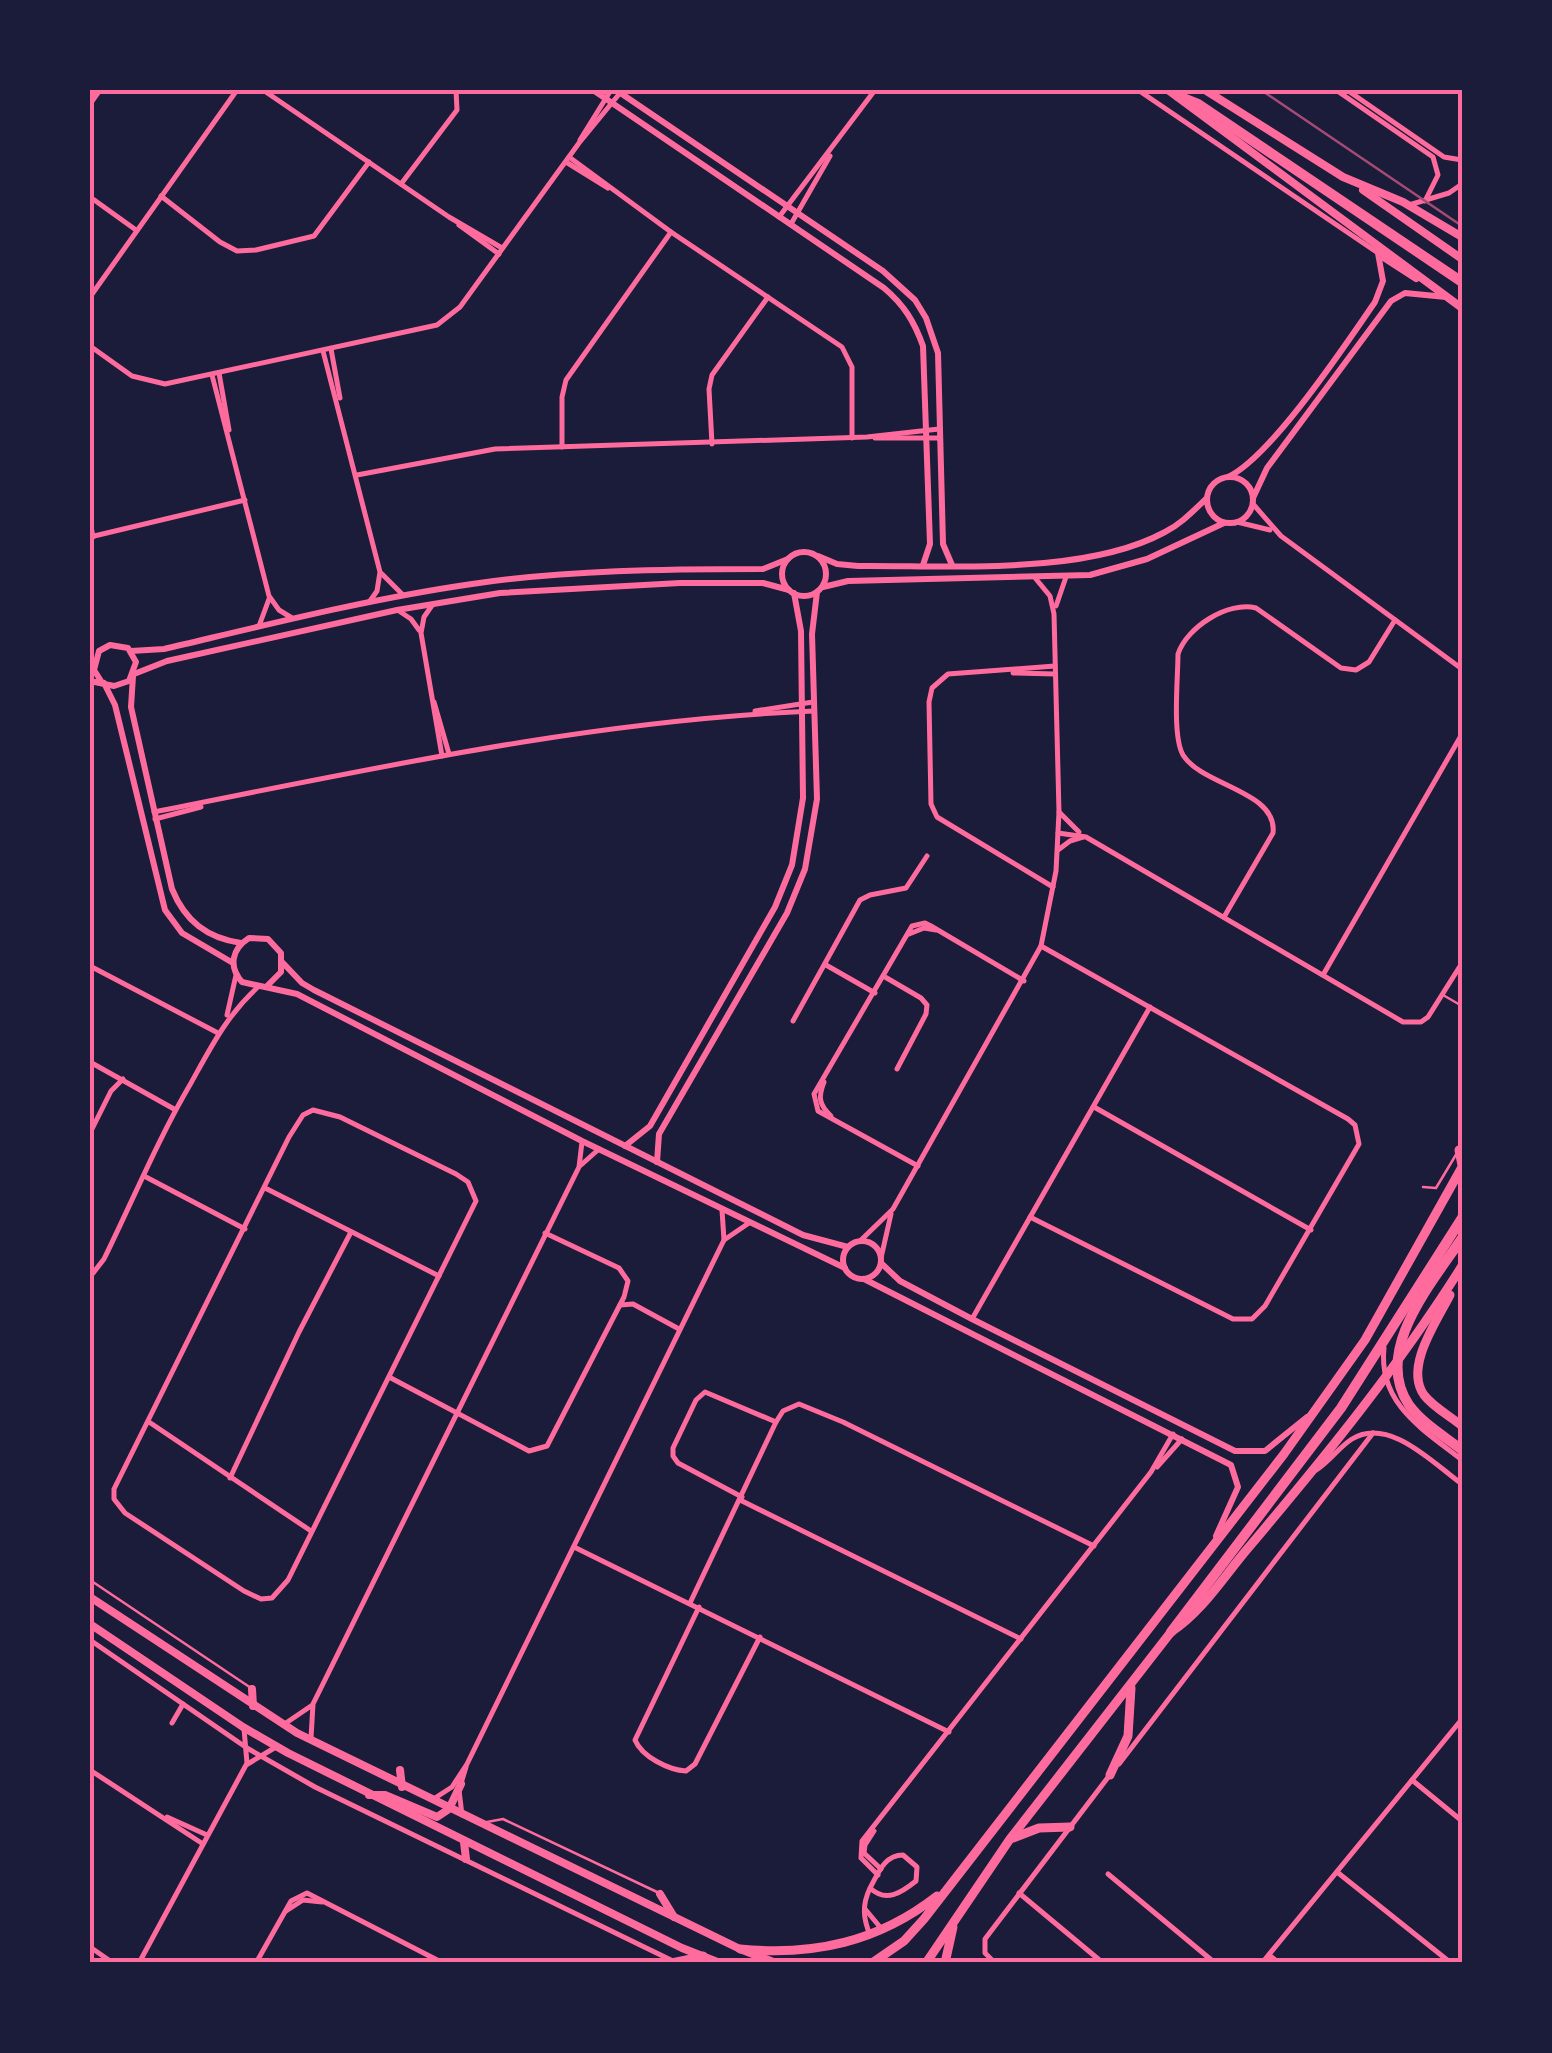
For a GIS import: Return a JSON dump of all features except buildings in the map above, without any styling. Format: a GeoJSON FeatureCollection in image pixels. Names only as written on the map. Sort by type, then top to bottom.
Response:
{"type":"FeatureCollection","features":[{"type":"Feature","properties":{"kind":"highway"},"geometry":{"type":"LineString","coordinates":[[1173,93],[1198,104],[1462,282]]}},
{"type":"Feature","properties":{"kind":"highway"},"geometry":{"type":"LineString","coordinates":[[1171,1632],[1311,1448],[1386,1340],[1462,1218]]}},
{"type":"Feature","properties":{"kind":"highway"},"geometry":{"type":"LineString","coordinates":[[1462,1238],[1412,1319],[1399,1352],[1398,1378],[1407,1402],[1462,1450]]}},
{"type":"Feature","properties":{"kind":"main road"},"geometry":{"type":"LineString","coordinates":[[1205,90],[1347,178],[1462,258]]}},
{"type":"Feature","properties":{"kind":"main road"},"geometry":{"type":"LineString","coordinates":[[1173,93],[1462,308]]}},
{"type":"Feature","properties":{"kind":"main road"},"geometry":{"type":"LineString","coordinates":[[1347,178],[1409,205],[1462,237]]}},
{"type":"Feature","properties":{"kind":"main road"},"geometry":{"type":"LineString","coordinates":[[1378,253],[1399,270],[1426,281]]}},
{"type":"Feature","properties":{"kind":"main road"},"geometry":{"type":"LineString","coordinates":[[872,1963],[904,1941],[948,1888],[1250,1499],[1365,1340],[1462,1166],[1460,1146]]}},
{"type":"Feature","properties":{"kind":"main road"},"geometry":{"type":"LineString","coordinates":[[926,1963],[1010,1839],[1171,1632],[1196,1612],[1314,1472],[1460,1270]]}},
{"type":"Feature","properties":{"kind":"main road"},"geometry":{"type":"LineString","coordinates":[[1460,1270],[1424,1348],[1417,1377],[1426,1397],[1462,1426]]}},
{"type":"Feature","properties":{"kind":"main road"},"geometry":{"type":"LineString","coordinates":[[90,1596],[311,1741],[776,1963]]}},
{"type":"Feature","properties":{"kind":"main road"},"geometry":{"type":"LineString","coordinates":[[90,1624],[276,1747],[706,1960],[720,1963]]}},
{"type":"Feature","properties":{"kind":"main road"},"geometry":{"type":"LineString","coordinates":[[1110,1775],[1128,1736],[1128,1700],[1135,1678]]}},
{"type":"Feature","properties":{"kind":"main road"},"geometry":{"type":"LineString","coordinates":[[252,1689],[253,1706]]}},
{"type":"Feature","properties":{"kind":"main road"},"geometry":{"type":"LineString","coordinates":[[400,1770],[402,1787]]}},
{"type":"Feature","properties":{"kind":"main road"},"geometry":{"type":"LineString","coordinates":[[369,1795],[384,1794],[434,1817],[448,1809],[461,1784]]}},
{"type":"Feature","properties":{"kind":"main road"},"geometry":{"type":"LineString","coordinates":[[1010,1839],[1039,1828],[1070,1827]]}},
{"type":"Feature","properties":{"kind":"main road"},"geometry":{"type":"LineString","coordinates":[[464,1842],[466,1860]]}},
{"type":"Feature","properties":{"kind":"main road"},"geometry":{"type":"LineString","coordinates":[[740,1949],[813,1950],[870,1935],[921,1908],[948,1888]]}},
{"type":"Feature","properties":{"kind":"main road"},"geometry":{"type":"LineString","coordinates":[[660,1894],[674,1917]]}},
{"type":"Feature","properties":{"kind":"main road"},"geometry":{"type":"LineString","coordinates":[[945,1963],[955,1918]]}},
{"type":"Feature","properties":{"kind":"main road"},"geometry":{"type":"LineString","coordinates":[[675,1962],[706,1960]]}},
{"type":"Feature","properties":{"kind":"street"},"geometry":{"type":"LineString","coordinates":[[90,104],[100,90]]}},
{"type":"Feature","properties":{"kind":"street"},"geometry":{"type":"LineString","coordinates":[[92,292],[236,90]]}},
{"type":"Feature","properties":{"kind":"street"},"geometry":{"type":"LineString","coordinates":[[263,90],[501,251]]}},
{"type":"Feature","properties":{"kind":"street"},"geometry":{"type":"LineString","coordinates":[[402,184],[457,110],[456,90]]}},
{"type":"Feature","properties":{"kind":"street"},"geometry":{"type":"LineString","coordinates":[[593,90],[902,304],[915,323],[922,346],[930,544],[923,566]]}},
{"type":"Feature","properties":{"kind":"street"},"geometry":{"type":"LineString","coordinates":[[780,217],[875,90]]}},
{"type":"Feature","properties":{"kind":"street"},"geometry":{"type":"LineString","coordinates":[[131,652],[404,595],[533,577],[762,568],[802,552],[847,566],[1092,557],[1164,533],[1207,498],[1214,484],[1243,469],[1269,442],[1376,302],[1383,281],[1378,253],[1138,90]]}},
{"type":"Feature","properties":{"kind":"street"},"geometry":{"type":"LineString","coordinates":[[1336,90],[1432,157],[1438,175],[1425,202]]}},
{"type":"Feature","properties":{"kind":"street"},"geometry":{"type":"LineString","coordinates":[[1347,90],[1444,156],[1462,160]]}},
{"type":"Feature","properties":{"kind":"street"},"geometry":{"type":"LineString","coordinates":[[90,346],[145,381],[172,383],[444,322],[460,308],[616,91],[892,277],[915,300],[926,318],[938,354],[943,544],[952,565]]}},
{"type":"Feature","properties":{"kind":"street"},"geometry":{"type":"LineString","coordinates":[[791,225],[834,148]]}},
{"type":"Feature","properties":{"kind":"street"},"geometry":{"type":"LineString","coordinates":[[567,159],[833,340],[848,356],[852,367],[852,438]]}},
{"type":"Feature","properties":{"kind":"street"},"geometry":{"type":"LineString","coordinates":[[160,196],[228,247],[247,252],[314,236],[369,162]]}},
{"type":"Feature","properties":{"kind":"street"},"geometry":{"type":"LineString","coordinates":[[1409,205],[1425,202],[1462,184]]}},
{"type":"Feature","properties":{"kind":"street"},"geometry":{"type":"LineString","coordinates":[[90,197],[136,230]]}},
{"type":"Feature","properties":{"kind":"street"},"geometry":{"type":"LineString","coordinates":[[562,447],[566,380],[672,232]]}},
{"type":"Feature","properties":{"kind":"street"},"geometry":{"type":"LineString","coordinates":[[1238,522],[1245,518],[1262,475],[1391,301],[1406,293],[1448,298]]}},
{"type":"Feature","properties":{"kind":"street"},"geometry":{"type":"LineString","coordinates":[[712,444],[712,375],[768,297]]}},
{"type":"Feature","properties":{"kind":"street"},"geometry":{"type":"LineString","coordinates":[[327,350],[380,572],[377,591],[370,602]]}},
{"type":"Feature","properties":{"kind":"street"},"geometry":{"type":"LineString","coordinates":[[215,374],[269,596],[279,610],[294,619]]}},
{"type":"Feature","properties":{"kind":"street"},"geometry":{"type":"LineString","coordinates":[[356,475],[462,453],[939,434]]}},
{"type":"Feature","properties":{"kind":"street"},"geometry":{"type":"LineString","coordinates":[[1228,477],[1245,482],[1253,501],[1281,536]]}},
{"type":"Feature","properties":{"kind":"street"},"geometry":{"type":"LineString","coordinates":[[1207,498],[1211,514],[1224,523]]}},
{"type":"Feature","properties":{"kind":"street"},"geometry":{"type":"LineString","coordinates":[[90,522],[92,537],[245,500]]}},
{"type":"Feature","properties":{"kind":"street"},"geometry":{"type":"LineString","coordinates":[[90,681],[120,686],[134,675],[168,660],[397,610],[500,593],[763,583],[806,596],[848,581],[1066,577],[1129,566],[1224,523],[1238,522],[1260,526],[1281,536],[1462,669]]}},
{"type":"Feature","properties":{"kind":"street"},"geometry":{"type":"LineString","coordinates":[[657,1164],[659,1134],[787,912],[801,880],[816,814],[812,634],[826,570],[818,556]]}},
{"type":"Feature","properties":{"kind":"street"},"geometry":{"type":"LineString","coordinates":[[624,1146],[650,1126],[784,887],[802,821],[801,631],[792,592],[782,575],[788,559]]}},
{"type":"Feature","properties":{"kind":"street"},"geometry":{"type":"LineString","coordinates":[[380,572],[392,588],[404,595]]}},
{"type":"Feature","properties":{"kind":"street"},"geometry":{"type":"LineString","coordinates":[[1054,614],[1066,577]]}},
{"type":"Feature","properties":{"kind":"street"},"geometry":{"type":"LineString","coordinates":[[283,963],[314,990],[803,1235],[848,1247],[860,1241],[892,1211],[1024,982],[1040,946],[1053,887],[1059,812],[1054,614],[1050,596],[1036,578]]}},
{"type":"Feature","properties":{"kind":"street"},"geometry":{"type":"LineString","coordinates":[[258,627],[269,596]]}},
{"type":"Feature","properties":{"kind":"street"},"geometry":{"type":"LineString","coordinates":[[433,604],[424,617],[421,633],[446,755]]}},
{"type":"Feature","properties":{"kind":"street"},"geometry":{"type":"LineString","coordinates":[[1224,916],[1274,824],[1266,807],[1199,770],[1184,756],[1178,736],[1178,654],[1182,644],[1224,612],[1245,605],[1256,608],[1341,668],[1356,670],[1369,662],[1395,620]]}},
{"type":"Feature","properties":{"kind":"street"},"geometry":{"type":"LineString","coordinates":[[397,610],[411,619],[421,633]]}},
{"type":"Feature","properties":{"kind":"street"},"geometry":{"type":"LineString","coordinates":[[227,1018],[236,975],[232,964],[182,933],[165,910],[116,705],[94,670],[93,658],[110,644],[122,645],[136,662],[131,708],[179,906],[203,931],[241,944]]}},
{"type":"Feature","properties":{"kind":"street"},"geometry":{"type":"LineString","coordinates":[[1053,887],[941,821],[931,804],[930,702],[932,688],[948,674],[1055,666]]}},
{"type":"Feature","properties":{"kind":"street"},"geometry":{"type":"LineString","coordinates":[[1005,671],[1055,674]]}},
{"type":"Feature","properties":{"kind":"street"},"geometry":{"type":"LineString","coordinates":[[155,816],[446,755],[582,732],[801,707],[814,702]]}},
{"type":"Feature","properties":{"kind":"street"},"geometry":{"type":"LineString","coordinates":[[801,707],[814,711]]}},
{"type":"Feature","properties":{"kind":"street"},"geometry":{"type":"LineString","coordinates":[[1323,974],[1462,734]]}},
{"type":"Feature","properties":{"kind":"street"},"geometry":{"type":"LineString","coordinates":[[1059,812],[1086,837],[1403,1022],[1428,1017],[1462,962]]}},
{"type":"Feature","properties":{"kind":"street"},"geometry":{"type":"LineString","coordinates":[[1058,833],[1086,837]]}},
{"type":"Feature","properties":{"kind":"street"},"geometry":{"type":"LineString","coordinates":[[1057,850],[1086,837]]}},
{"type":"Feature","properties":{"kind":"street"},"geometry":{"type":"LineString","coordinates":[[792,1021],[860,900],[870,894],[906,888],[927,856]]}},
{"type":"Feature","properties":{"kind":"street"},"geometry":{"type":"LineString","coordinates":[[918,1166],[835,1119],[821,1105],[820,1096],[904,940],[917,929],[938,931],[1024,982]]}},
{"type":"Feature","properties":{"kind":"street"},"geometry":{"type":"LineString","coordinates":[[90,1277],[104,1259],[174,1109],[218,1033],[227,1018],[275,980],[283,963],[282,953],[268,939],[249,938],[241,944],[232,964]]}},
{"type":"Feature","properties":{"kind":"street"},"geometry":{"type":"LineString","coordinates":[[1030,1217],[1224,1315],[1242,1321],[1252,1319],[1265,1306],[1356,1152],[1359,1135],[1348,1119],[1040,946]]}},
{"type":"Feature","properties":{"kind":"street"},"geometry":{"type":"LineString","coordinates":[[825,964],[876,993]]}},
{"type":"Feature","properties":{"kind":"street"},"geometry":{"type":"LineString","coordinates":[[90,966],[218,1033]]}},
{"type":"Feature","properties":{"kind":"street"},"geometry":{"type":"LineString","coordinates":[[236,975],[250,986],[297,994],[582,1141],[845,1268],[853,1276],[864,1278],[1224,1460],[1236,1475],[1237,1492],[1213,1543]]}},
{"type":"Feature","properties":{"kind":"street"},"geometry":{"type":"LineString","coordinates":[[885,977],[921,998],[927,1010],[896,1069]]}},
{"type":"Feature","properties":{"kind":"street"},"geometry":{"type":"LineString","coordinates":[[972,1320],[1150,1007]]}},
{"type":"Feature","properties":{"kind":"street"},"geometry":{"type":"LineString","coordinates":[[90,1062],[174,1109]]}},
{"type":"Feature","properties":{"kind":"street"},"geometry":{"type":"LineString","coordinates":[[90,1133],[111,1092],[123,1080]]}},
{"type":"Feature","properties":{"kind":"street"},"geometry":{"type":"LineString","coordinates":[[1094,1107],[1310,1230]]}},
{"type":"Feature","properties":{"kind":"street"},"geometry":{"type":"LineString","coordinates":[[313,1110],[340,1117],[456,1174],[474,1190],[474,1212],[280,1592],[261,1599],[124,1513],[114,1498],[114,1489],[265,1188],[289,1137],[303,1116],[313,1110]]}},
{"type":"Feature","properties":{"kind":"street"},"geometry":{"type":"LineString","coordinates":[[311,1741],[313,1704],[579,1167],[582,1141]]}},
{"type":"Feature","properties":{"kind":"street"},"geometry":{"type":"LineString","coordinates":[[579,1167],[599,1149]]}},
{"type":"Feature","properties":{"kind":"street"},"geometry":{"type":"LineString","coordinates":[[144,1176],[245,1229]]}},
{"type":"Feature","properties":{"kind":"street"},"geometry":{"type":"LineString","coordinates":[[265,1188],[439,1276]]}},
{"type":"Feature","properties":{"kind":"street"},"geometry":{"type":"LineString","coordinates":[[722,1210],[724,1240]]}},
{"type":"Feature","properties":{"kind":"street"},"geometry":{"type":"LineString","coordinates":[[864,1278],[876,1273],[892,1211]]}},
{"type":"Feature","properties":{"kind":"street"},"geometry":{"type":"LineString","coordinates":[[428,1800],[447,1792],[466,1764],[724,1240],[749,1223]]}},
{"type":"Feature","properties":{"kind":"street"},"geometry":{"type":"LineString","coordinates":[[230,1478],[351,1232]]}},
{"type":"Feature","properties":{"kind":"street"},"geometry":{"type":"LineString","coordinates":[[389,1377],[528,1451],[548,1446],[628,1289],[624,1273],[545,1233]]}},
{"type":"Feature","properties":{"kind":"street"},"geometry":{"type":"LineString","coordinates":[[860,1241],[874,1246],[900,1281],[1235,1451],[1254,1453],[1274,1446],[1315,1409]]}},
{"type":"Feature","properties":{"kind":"street"},"geometry":{"type":"LineString","coordinates":[[845,1268],[848,1247]]}},
{"type":"Feature","properties":{"kind":"street"},"geometry":{"type":"LineString","coordinates":[[620,1305],[633,1304],[679,1328]]}},
{"type":"Feature","properties":{"kind":"street"},"geometry":{"type":"LineString","coordinates":[[1386,1340],[1385,1376],[1394,1400],[1405,1414],[1462,1460]]}},
{"type":"Feature","properties":{"kind":"street"},"geometry":{"type":"LineString","coordinates":[[776,1422],[706,1392],[698,1396],[673,1456],[678,1463],[741,1499],[1022,1639]]}},
{"type":"Feature","properties":{"kind":"street"},"geometry":{"type":"LineString","coordinates":[[690,1603],[776,1422],[793,1405],[810,1406],[1094,1546]]}},
{"type":"Feature","properties":{"kind":"street"},"geometry":{"type":"LineString","coordinates":[[149,1422],[312,1530]]}},
{"type":"Feature","properties":{"kind":"street"},"geometry":{"type":"LineString","coordinates":[[1314,1472],[1353,1438],[1373,1433],[1403,1442],[1462,1484]]}},
{"type":"Feature","properties":{"kind":"street"},"geometry":{"type":"LineString","coordinates":[[995,1963],[984,1948],[987,1936],[1373,1433]]}},
{"type":"Feature","properties":{"kind":"street"},"geometry":{"type":"LineString","coordinates":[[879,1872],[863,1862],[859,1849],[862,1841],[1178,1437]]}},
{"type":"Feature","properties":{"kind":"street"},"geometry":{"type":"LineString","coordinates":[[574,1547],[949,1732]]}},
{"type":"Feature","properties":{"kind":"street"},"geometry":{"type":"LineString","coordinates":[[699,1607],[636,1740],[644,1753],[675,1770],[686,1771],[695,1764],[760,1637]]}},
{"type":"Feature","properties":{"kind":"street"},"geometry":{"type":"LineString","coordinates":[[90,1640],[247,1748],[315,1787],[675,1962]]}},
{"type":"Feature","properties":{"kind":"street"},"geometry":{"type":"LineString","coordinates":[[172,1723],[183,1704]]}},
{"type":"Feature","properties":{"kind":"street"},"geometry":{"type":"LineString","coordinates":[[282,1725],[313,1704]]}},
{"type":"Feature","properties":{"kind":"street"},"geometry":{"type":"LineString","coordinates":[[1262,1963],[1459,1728],[1462,1719]]}},
{"type":"Feature","properties":{"kind":"street"},"geometry":{"type":"LineString","coordinates":[[243,1727],[246,1766]]}},
{"type":"Feature","properties":{"kind":"street"},"geometry":{"type":"LineString","coordinates":[[139,1963],[246,1766],[276,1747]]}},
{"type":"Feature","properties":{"kind":"street"},"geometry":{"type":"LineString","coordinates":[[462,1816],[459,1803],[466,1764]]}},
{"type":"Feature","properties":{"kind":"street"},"geometry":{"type":"LineString","coordinates":[[90,1770],[204,1844]]}},
{"type":"Feature","properties":{"kind":"street"},"geometry":{"type":"LineString","coordinates":[[1412,1780],[1462,1821]]}},
{"type":"Feature","properties":{"kind":"street"},"geometry":{"type":"LineString","coordinates":[[159,1814],[208,1836]]}},
{"type":"Feature","properties":{"kind":"street"},"geometry":{"type":"LineString","coordinates":[[870,1888],[882,1896],[892,1896],[914,1883],[918,1874],[916,1864],[902,1855],[891,1857],[879,1872],[870,1888],[864,1906],[864,1922],[870,1935]]}},
{"type":"Feature","properties":{"kind":"street"},"geometry":{"type":"LineString","coordinates":[[1337,1872],[1451,1963]]}},
{"type":"Feature","properties":{"kind":"street"},"geometry":{"type":"LineString","coordinates":[[1108,1874],[1215,1963]]}},
{"type":"Feature","properties":{"kind":"street"},"geometry":{"type":"LineString","coordinates":[[256,1963],[284,1913],[311,1894],[444,1963]]}},
{"type":"Feature","properties":{"kind":"street"},"geometry":{"type":"LineString","coordinates":[[1019,1894],[1103,1963]]}},
{"type":"Feature","properties":{"kind":"street"},"geometry":{"type":"LineString","coordinates":[[864,1906],[883,1930]]}},
{"type":"Feature","properties":{"kind":"street"},"geometry":{"type":"LineString","coordinates":[[90,1947],[113,1963]]}},
{"type":"Feature","properties":{"kind":"street"},"geometry":{"type":"LineString","coordinates":[[1269,1954],[1279,1963]]}},
{"type":"Feature","properties":{"kind":"lane"},"geometry":{"type":"LineString","coordinates":[[1444,995],[1462,1006]]}},
{"type":"Feature","properties":{"kind":"lane"},"geometry":{"type":"LineString","coordinates":[[1423,1187],[1436,1188],[1460,1146]]}},
{"type":"Feature","properties":{"kind":"lane"},"geometry":{"type":"LineString","coordinates":[[90,1580],[252,1689]]}},
{"type":"Feature","properties":{"kind":"lane"},"geometry":{"type":"LineString","coordinates":[[480,1824],[503,1819],[660,1894]]}},
{"type":"Feature","properties":{"kind":"railway"},"geometry":{"type":"LineString","coordinates":[[1261,90],[1462,226]]}}]}
